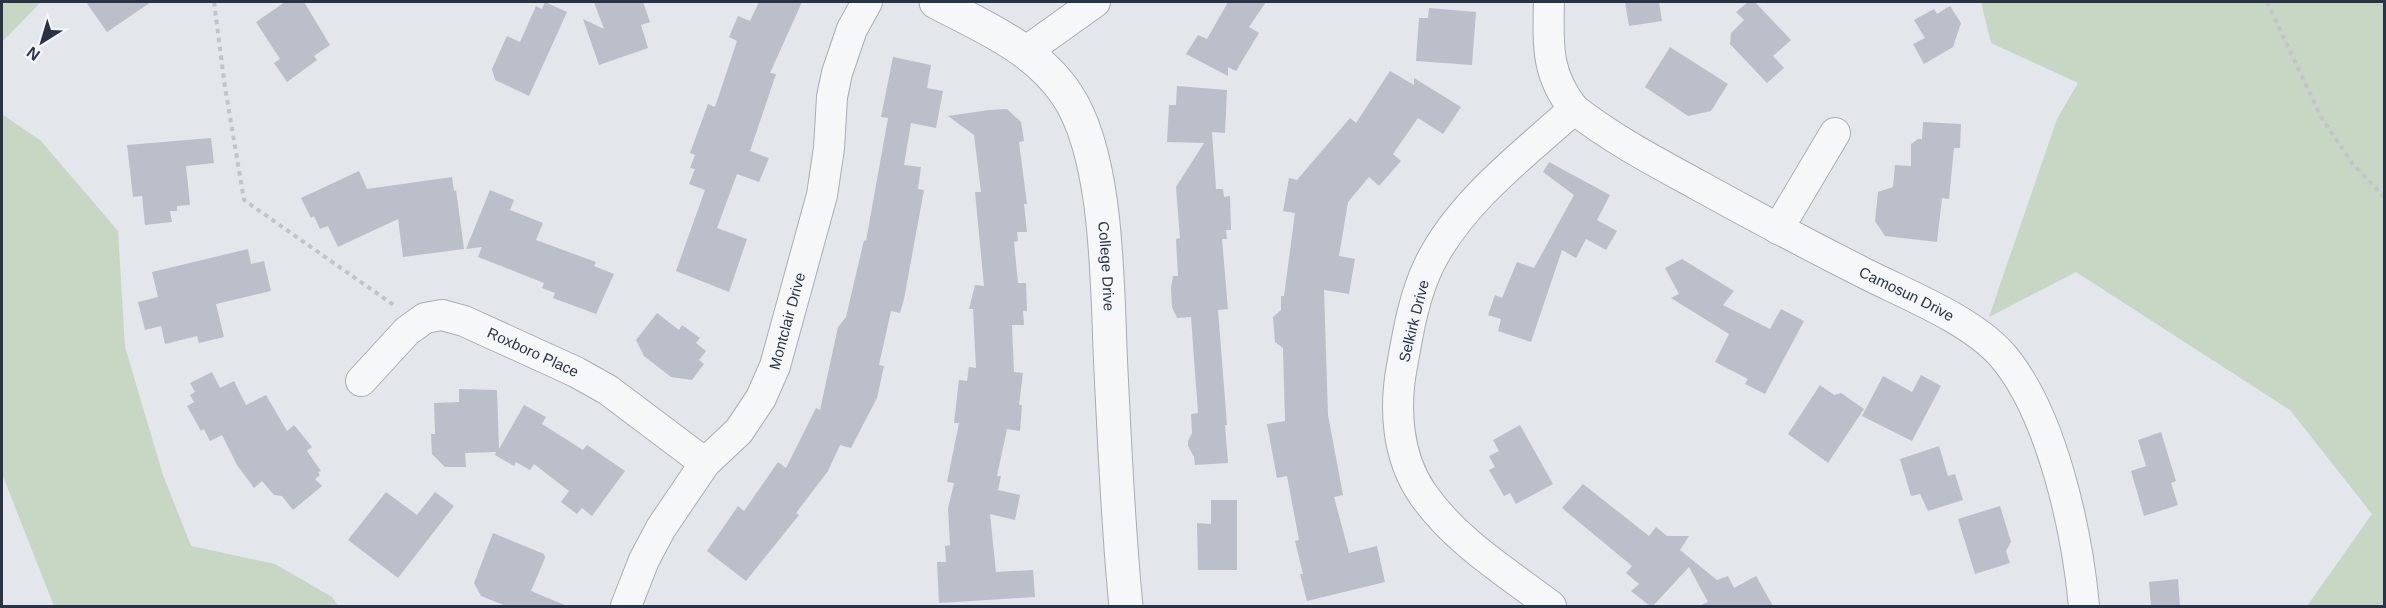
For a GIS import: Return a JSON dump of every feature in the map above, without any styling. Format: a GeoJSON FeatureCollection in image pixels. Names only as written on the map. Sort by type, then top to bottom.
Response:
{"type":"FeatureCollection","features":[{"type":"Feature","properties":{"kind":"street","name":"Montclair Drive"},"geometry":{"type":"LineString","coordinates":[[626,606],[644,560],[661,528],[705,464],[739,431],[761,398],[775,366],[822,195],[829,148],[832,97],[837,73],[852,29],[867,2]]}},
{"type":"Feature","properties":{"kind":"street","name":"College Drive"},"geometry":{"type":"LineString","coordinates":[[936,2],[994,32],[1025,52],[1056,80],[1073,106],[1092,160],[1104,236],[1117,492],[1126,606]]}},
{"type":"Feature","properties":{"kind":"street"},"geometry":{"type":"LineString","coordinates":[[1025,52],[1095,2]]}},
{"type":"Feature","properties":{"kind":"street"},"geometry":{"type":"LineString","coordinates":[[1549,2],[1550,61],[1558,87],[1574,109]]}},
{"type":"Feature","properties":{"kind":"street","name":"Camosun Drive"},"geometry":{"type":"LineString","coordinates":[[1574,109],[1616,138],[1778,229],[1949,317],[1982,336],[2001,354],[2025,390],[2050,445],[2064,496],[2084,606]]}},
{"type":"Feature","properties":{"kind":"street","name":"Selkirk Drive"},"geometry":{"type":"LineString","coordinates":[[1551,606],[1459,535],[1432,507],[1420,490],[1411,472],[1400,432],[1398,387],[1421,285],[1442,244],[1472,204],[1574,109]]}},
{"type":"Feature","properties":{"kind":"street"},"geometry":{"type":"LineString","coordinates":[[1778,229],[1835,134]]}},
{"type":"Feature","properties":{"kind":"street","name":"Roxboro Place"},"geometry":{"type":"LineString","coordinates":[[361,381],[407,331],[424,318],[442,315],[464,321],[576,372],[608,390],[705,464]]}},
{"type":"Feature","properties":{"kind":"path"},"geometry":{"type":"LineString","coordinates":[[214,2],[225,87],[244,200],[401,310]]}},
{"type":"Feature","properties":{"kind":"path"},"geometry":{"type":"LineString","coordinates":[[2267,2],[2321,117],[2352,163],[2385,197]]}},
{"type":"Feature","properties":{"kind":"green space"},"geometry":{"type":"Polygon","coordinates":[[[2,2],[41,2],[2,42],[2,2]]]}},
{"type":"Feature","properties":{"kind":"green space"},"geometry":{"type":"Polygon","coordinates":[[[1981,2],[2384,2],[2384,606],[2307,606],[2372,514],[2290,410],[2076,272],[1989,317],[2057,119],[2078,83],[1991,43],[1981,2]]]}},
{"type":"Feature","properties":{"kind":"green space"},"geometry":{"type":"Polygon","coordinates":[[[2,114],[41,141],[118,231],[125,347],[163,475],[191,546],[275,564],[332,597],[338,606],[54,606],[2,474],[2,114]]]}},
{"type":"Feature","properties":{"kind":"building"},"geometry":{"type":"Polygon","coordinates":[[[86,2],[151,2],[107,32],[86,2]]]}},
{"type":"Feature","properties":{"kind":"building"},"geometry":{"type":"Polygon","coordinates":[[[285,2],[304,2],[330,45],[314,56],[317,60],[287,82],[274,63],[280,59],[256,22],[285,2]]]}},
{"type":"Feature","properties":{"kind":"building"},"geometry":{"type":"Polygon","coordinates":[[[545,2],[567,12],[529,96],[495,80],[492,69],[507,36],[520,42],[536,6],[542,9],[545,2]]]}},
{"type":"Feature","properties":{"kind":"building"},"geometry":{"type":"Polygon","coordinates":[[[594,2],[643,2],[650,22],[641,25],[648,48],[599,65],[583,19],[604,29],[594,2]]]}},
{"type":"Feature","properties":{"kind":"building"},"geometry":{"type":"Polygon","coordinates":[[[759,2],[802,2],[770,73],[776,74],[750,151],[769,158],[759,182],[737,174],[717,228],[747,239],[729,292],[676,271],[705,190],[689,184],[695,169],[690,168],[695,155],[690,153],[708,104],[715,107],[737,41],[729,37],[738,16],[750,21],[759,2]]]}},
{"type":"Feature","properties":{"kind":"building"},"geometry":{"type":"Polygon","coordinates":[[[1228,2],[1266,2],[1249,27],[1259,33],[1236,71],[1228,67],[1228,76],[1186,54],[1198,35],[1207,39],[1228,2]]]}},
{"type":"Feature","properties":{"kind":"building"},"geometry":{"type":"Polygon","coordinates":[[[1625,2],[1659,2],[1662,21],[1629,26],[1625,2]]]}},
{"type":"Feature","properties":{"kind":"building"},"geometry":{"type":"Polygon","coordinates":[[[1748,2],[1755,2],[1791,40],[1773,56],[1784,68],[1767,83],[1730,44],[1731,33],[1744,20],[1736,12],[1748,2]]]}},
{"type":"Feature","properties":{"kind":"building"},"geometry":{"type":"Polygon","coordinates":[[[1950,6],[1961,23],[1953,47],[1924,64],[1913,44],[1925,38],[1914,20],[1934,9],[1937,14],[1950,6]]]}},
{"type":"Feature","properties":{"kind":"building"},"geometry":{"type":"Polygon","coordinates":[[[1429,8],[1476,12],[1472,65],[1416,61],[1419,18],[1428,18],[1429,8]]]}},
{"type":"Feature","properties":{"kind":"building"},"geometry":{"type":"Polygon","coordinates":[[[1670,47],[1728,84],[1711,111],[1688,116],[1645,87],[1670,47]]]}},
{"type":"Feature","properties":{"kind":"building"},"geometry":{"type":"Polygon","coordinates":[[[893,57],[931,65],[927,88],[943,91],[936,128],[911,123],[904,165],[921,167],[918,189],[924,190],[904,299],[900,313],[891,311],[879,365],[884,366],[877,398],[851,448],[840,445],[828,471],[796,513],[799,515],[746,581],[707,551],[738,506],[744,511],[778,462],[786,468],[816,408],[820,410],[838,327],[846,317],[864,240],[866,241],[888,118],[881,117],[893,57]]]}},
{"type":"Feature","properties":{"kind":"building"},"geometry":{"type":"Polygon","coordinates":[[[1390,71],[1414,85],[1414,78],[1461,107],[1443,134],[1418,118],[1393,154],[1401,161],[1379,186],[1369,177],[1348,202],[1339,256],[1355,259],[1349,294],[1324,290],[1328,415],[1343,495],[1334,497],[1349,553],[1377,546],[1385,582],[1307,601],[1300,574],[1303,574],[1295,541],[1299,540],[1287,476],[1277,478],[1267,424],[1285,421],[1283,348],[1275,342],[1273,317],[1281,310],[1281,296],[1284,296],[1295,213],[1283,211],[1289,178],[1297,180],[1350,118],[1356,123],[1390,71]]]}},
{"type":"Feature","properties":{"kind":"building"},"geometry":{"type":"Polygon","coordinates":[[[1177,86],[1227,90],[1225,133],[1212,132],[1216,189],[1223,189],[1224,197],[1230,196],[1231,230],[1226,230],[1227,239],[1222,239],[1228,309],[1218,310],[1228,463],[1195,465],[1194,457],[1188,446],[1192,433],[1191,414],[1198,413],[1191,317],[1177,318],[1172,307],[1173,276],[1178,276],[1176,239],[1180,238],[1176,187],[1204,143],[1167,142],[1169,105],[1176,105],[1177,86]]]}},
{"type":"Feature","properties":{"kind":"building"},"geometry":{"type":"Polygon","coordinates":[[[1007,109],[1021,122],[1024,141],[1019,142],[1027,204],[1024,204],[1027,232],[1017,232],[1018,241],[1014,242],[1018,283],[1026,283],[1027,311],[1023,311],[1024,325],[1012,325],[1014,372],[1023,373],[1019,405],[1022,405],[1020,431],[1007,429],[997,476],[1001,476],[998,490],[1020,495],[1015,520],[990,514],[996,572],[1033,570],[1035,597],[939,603],[937,562],[946,562],[945,546],[950,545],[948,508],[954,483],[947,482],[959,423],[954,423],[959,380],[967,381],[969,367],[976,368],[973,309],[969,309],[975,285],[984,286],[975,192],[981,192],[974,135],[948,116],[1007,109]]]}},
{"type":"Feature","properties":{"kind":"building"},"geometry":{"type":"Polygon","coordinates":[[[1923,122],[1961,124],[1960,148],[1954,148],[1949,199],[1942,198],[1937,242],[1885,236],[1875,221],[1878,192],[1893,187],[1895,165],[1911,166],[1911,144],[1922,139],[1923,122]]]}},
{"type":"Feature","properties":{"kind":"building"},"geometry":{"type":"Polygon","coordinates":[[[211,138],[214,163],[186,166],[190,205],[177,206],[177,211],[170,211],[172,222],[145,225],[142,196],[133,197],[127,145],[211,138]]]}},
{"type":"Feature","properties":{"kind":"building"},"geometry":{"type":"Polygon","coordinates":[[[1549,162],[1610,195],[1597,220],[1617,231],[1606,250],[1586,239],[1576,258],[1562,250],[1531,342],[1498,331],[1501,319],[1488,315],[1495,295],[1502,298],[1517,262],[1534,268],[1574,195],[1543,172],[1549,162]]]}},
{"type":"Feature","properties":{"kind":"building"},"geometry":{"type":"Polygon","coordinates":[[[359,171],[367,189],[452,177],[454,191],[456,190],[464,249],[403,257],[398,219],[338,247],[328,226],[320,229],[314,216],[311,218],[301,198],[359,171]]]}},
{"type":"Feature","properties":{"kind":"building"},"geometry":{"type":"Polygon","coordinates":[[[490,190],[514,200],[510,210],[543,223],[536,240],[596,262],[594,266],[614,274],[596,314],[553,298],[555,293],[542,288],[544,283],[478,257],[482,247],[466,249],[490,190]]]}},
{"type":"Feature","properties":{"kind":"building"},"geometry":{"type":"Polygon","coordinates":[[[248,249],[251,264],[264,261],[271,291],[216,304],[224,337],[199,343],[197,336],[165,344],[161,326],[145,330],[138,302],[158,297],[152,272],[248,249]]]}},
{"type":"Feature","properties":{"kind":"building"},"geometry":{"type":"Polygon","coordinates":[[[1682,259],[1734,291],[1723,305],[1770,329],[1781,309],[1804,321],[1765,394],[1745,384],[1748,379],[1715,362],[1729,334],[1671,298],[1679,294],[1665,268],[1682,259]]]}},
{"type":"Feature","properties":{"kind":"building"},"geometry":{"type":"Polygon","coordinates":[[[657,313],[679,330],[682,325],[700,338],[696,343],[706,351],[699,360],[704,364],[692,380],[671,377],[644,356],[636,340],[657,313]]]}},
{"type":"Feature","properties":{"kind":"building"},"geometry":{"type":"Polygon","coordinates":[[[212,372],[220,388],[234,381],[246,405],[266,395],[287,431],[294,425],[312,447],[307,451],[321,471],[315,479],[322,486],[293,510],[282,496],[274,495],[262,481],[254,488],[237,465],[222,435],[210,441],[204,429],[201,431],[187,406],[194,402],[190,395],[195,392],[190,383],[212,372]]]}},
{"type":"Feature","properties":{"kind":"building"},"geometry":{"type":"Polygon","coordinates":[[[1921,375],[1941,386],[1912,441],[1862,416],[1883,376],[1912,392],[1921,375]]]}},
{"type":"Feature","properties":{"kind":"building"},"geometry":{"type":"Polygon","coordinates":[[[1820,385],[1834,395],[1841,393],[1864,409],[1828,463],[1788,434],[1820,385]]]}},
{"type":"Feature","properties":{"kind":"building"},"geometry":{"type":"Polygon","coordinates":[[[459,389],[497,390],[499,449],[524,405],[546,417],[542,424],[583,450],[587,445],[625,471],[592,516],[582,508],[577,514],[561,502],[569,491],[534,464],[530,470],[516,462],[514,466],[495,455],[496,452],[465,453],[466,467],[445,467],[432,454],[431,434],[435,434],[434,403],[459,402],[459,389]]]}},
{"type":"Feature","properties":{"kind":"building"},"geometry":{"type":"Polygon","coordinates":[[[1520,425],[1553,484],[1516,504],[1510,493],[1504,496],[1489,470],[1495,467],[1489,456],[1499,451],[1493,440],[1520,425]]]}},
{"type":"Feature","properties":{"kind":"building"},"geometry":{"type":"Polygon","coordinates":[[[2161,432],[2176,481],[2171,483],[2178,505],[2144,516],[2131,471],[2146,466],[2138,440],[2161,432]]]}},
{"type":"Feature","properties":{"kind":"building"},"geometry":{"type":"Polygon","coordinates":[[[1939,446],[1948,476],[1955,474],[1963,500],[1928,511],[1920,494],[1911,496],[1900,459],[1939,446]]]}},
{"type":"Feature","properties":{"kind":"building"},"geometry":{"type":"Polygon","coordinates":[[[1583,484],[1649,536],[1656,527],[1667,536],[1689,536],[1680,550],[1717,580],[1728,576],[1734,588],[1756,576],[1773,606],[1699,606],[1708,602],[1689,567],[1653,606],[1650,606],[1631,591],[1639,584],[1626,573],[1632,566],[1562,508],[1583,484]]]}},
{"type":"Feature","properties":{"kind":"building"},"geometry":{"type":"Polygon","coordinates":[[[386,492],[417,515],[435,492],[454,506],[398,578],[348,540],[386,492]]]}},
{"type":"Feature","properties":{"kind":"building"},"geometry":{"type":"Polygon","coordinates":[[[1211,500],[1237,500],[1237,570],[1198,570],[1197,523],[1211,524],[1211,500]]]}},
{"type":"Feature","properties":{"kind":"building"},"geometry":{"type":"Polygon","coordinates":[[[2000,506],[2011,542],[2006,551],[2010,563],[1975,574],[1958,519],[2000,506]]]}},
{"type":"Feature","properties":{"kind":"building"},"geometry":{"type":"Polygon","coordinates":[[[493,533],[544,554],[545,558],[531,591],[567,606],[506,606],[481,596],[474,583],[493,533]]]}},
{"type":"Feature","properties":{"kind":"building"},"geometry":{"type":"Polygon","coordinates":[[[2178,579],[2180,606],[2151,606],[2149,582],[2178,579]]]}}]}
